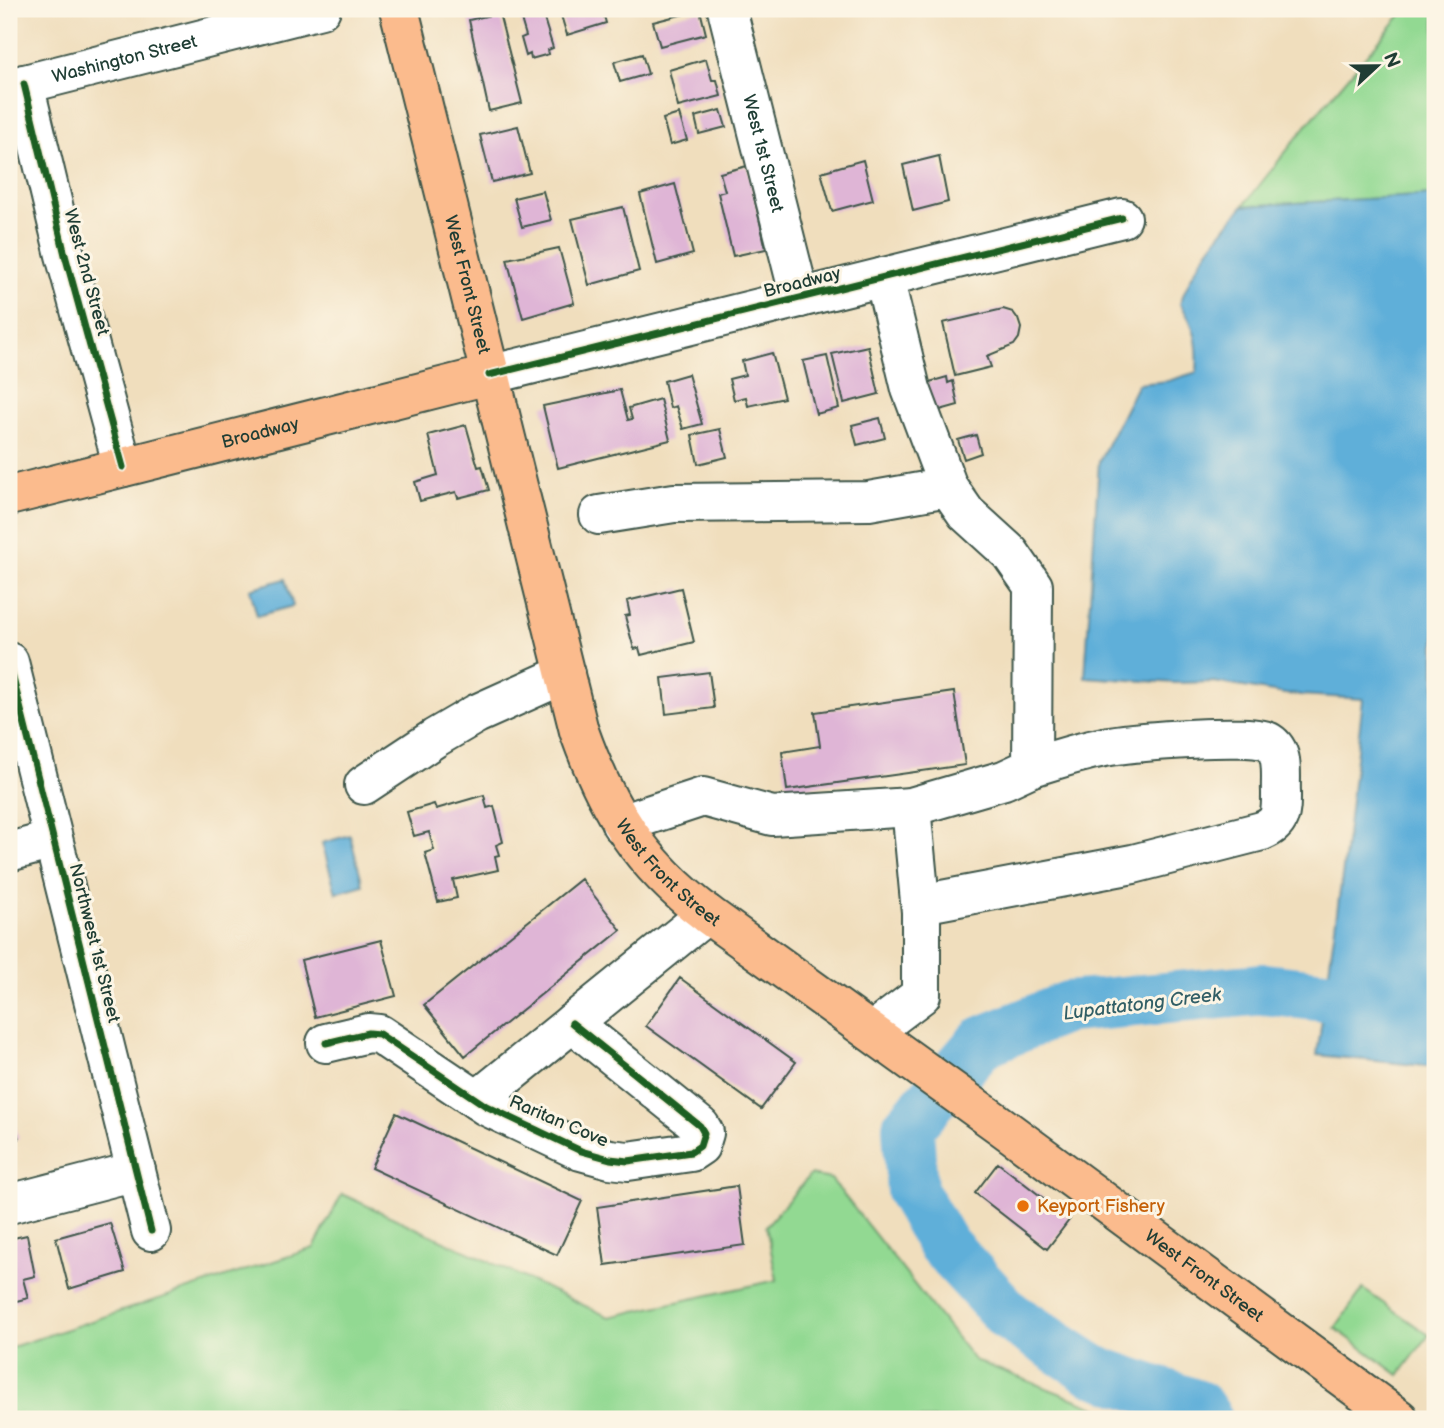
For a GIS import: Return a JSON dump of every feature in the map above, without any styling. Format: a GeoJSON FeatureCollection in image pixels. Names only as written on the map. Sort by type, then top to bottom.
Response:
{"type":"FeatureCollection","features":[{"type":"Feature","properties":{"kind":"main road","name":"West Front Street"},"geometry":{"type":"LineString","coordinates":[[399,9],[579,731],[595,776],[621,824],[654,866],[687,900],[1004,1128],[1399,1419]]}},
{"type":"Feature","properties":{"kind":"main road","name":"Broadway"},"geometry":{"type":"LineString","coordinates":[[9,496],[489,375]]}},
{"type":"Feature","properties":{"kind":"street","name":"Washington Street"},"geometry":{"type":"LineString","coordinates":[[16,86],[321,9]]}},
{"type":"Feature","properties":{"kind":"street","name":"West 1st Street"},"geometry":{"type":"LineString","coordinates":[[727,9],[800,298]]}},
{"type":"Feature","properties":{"kind":"street","name":"West 2nd Street"},"geometry":{"type":"LineString","coordinates":[[16,86],[123,467]]}},
{"type":"Feature","properties":{"kind":"street","name":"Broadway"},"geometry":{"type":"LineString","coordinates":[[489,375],[1122,218]]}},
{"type":"Feature","properties":{"kind":"street"},"geometry":{"type":"LineString","coordinates":[[884,277],[911,389],[948,487],[966,513],[1010,553],[1033,586],[1032,766]]}},
{"type":"Feature","properties":{"kind":"street"},"geometry":{"type":"LineString","coordinates":[[599,515],[674,503],[869,501],[948,487]]}},
{"type":"Feature","properties":{"kind":"street","name":"Northwest 1st Street"},"geometry":{"type":"LineString","coordinates":[[9,662],[151,1231]]}},
{"type":"Feature","properties":{"kind":"street"},"geometry":{"type":"LineString","coordinates":[[364,785],[476,714],[565,674]]}},
{"type":"Feature","properties":{"kind":"street"},"geometry":{"type":"LineString","coordinates":[[621,824],[703,797],[772,816],[911,807],[1004,780],[1032,766],[1111,746],[1238,736],[1259,738],[1276,748],[1280,759],[1281,810],[1272,827],[1133,864],[921,904]]}},
{"type":"Feature","properties":{"kind":"street"},"geometry":{"type":"LineString","coordinates":[[872,1032],[921,995],[921,904],[911,807]]}},
{"type":"Feature","properties":{"kind":"street"},"geometry":{"type":"LineString","coordinates":[[9,852],[53,840]]}},
{"type":"Feature","properties":{"kind":"street","name":"Raritan Cove"},"geometry":{"type":"LineString","coordinates":[[477,1100],[707,914]]}},
{"type":"Feature","properties":{"kind":"street","name":"Raritan Cove"},"geometry":{"type":"LineString","coordinates":[[326,1043],[368,1033],[379,1034],[477,1100],[581,1151],[610,1159],[628,1161],[691,1152],[700,1146],[704,1133],[700,1126],[572,1023]]}},
{"type":"Feature","properties":{"kind":"street"},"geometry":{"type":"LineString","coordinates":[[9,1204],[136,1171]]}},
{"type":"Feature","properties":{"kind":"green space"},"geometry":{"type":"Polygon","coordinates":[[[1406,9],[1435,9],[1435,195],[1243,206],[1307,125],[1406,9]]]}},
{"type":"Feature","properties":{"kind":"green space"},"geometry":{"type":"Polygon","coordinates":[[[810,1175],[831,1179],[974,1360],[1126,1419],[9,1419],[9,1348],[314,1248],[342,1194],[609,1317],[777,1280],[766,1226],[810,1175]]]}},
{"type":"Feature","properties":{"kind":"green space"},"geometry":{"type":"Polygon","coordinates":[[[1363,1289],[1429,1335],[1399,1375],[1335,1328],[1363,1289]]]}},
{"type":"Feature","properties":{"kind":"water"},"geometry":{"type":"Polygon","coordinates":[[[1435,195],[1435,1067],[1317,1055],[1363,699],[1285,694],[1214,682],[1176,683],[1085,677],[1099,461],[1138,384],[1168,381],[1197,372],[1195,336],[1190,320],[1180,304],[1191,277],[1207,252],[1243,206],[1435,195]]]}},
{"type":"Feature","properties":{"kind":"water"},"geometry":{"type":"Polygon","coordinates":[[[285,579],[293,606],[257,616],[250,589],[285,579]]]}},
{"type":"Feature","properties":{"kind":"water"},"geometry":{"type":"Polygon","coordinates":[[[350,835],[363,885],[336,893],[322,843],[350,835]]]}},
{"type":"Feature","properties":{"kind":"building"},"geometry":{"type":"Polygon","coordinates":[[[518,9],[541,9],[553,48],[548,50],[549,54],[531,59],[530,54],[526,56],[521,38],[526,36],[518,9]]]}},
{"type":"Feature","properties":{"kind":"building"},"geometry":{"type":"Polygon","coordinates":[[[559,9],[602,9],[606,23],[567,35],[559,9]]]}},
{"type":"Feature","properties":{"kind":"building"},"geometry":{"type":"Polygon","coordinates":[[[700,10],[706,34],[660,46],[653,22],[700,10]]]}},
{"type":"Feature","properties":{"kind":"building"},"geometry":{"type":"Polygon","coordinates":[[[499,13],[522,103],[489,111],[469,20],[499,13]]]}},
{"type":"Feature","properties":{"kind":"building"},"geometry":{"type":"Polygon","coordinates":[[[642,54],[648,74],[620,82],[614,62],[642,54]]]}},
{"type":"Feature","properties":{"kind":"building"},"geometry":{"type":"Polygon","coordinates":[[[706,59],[712,80],[717,80],[721,96],[678,107],[669,70],[706,59]]]}},
{"type":"Feature","properties":{"kind":"building"},"geometry":{"type":"Polygon","coordinates":[[[721,110],[726,127],[699,134],[695,117],[721,110]]]}},
{"type":"Feature","properties":{"kind":"building"},"geometry":{"type":"Polygon","coordinates":[[[679,114],[687,140],[670,145],[663,119],[679,114]]]}},
{"type":"Feature","properties":{"kind":"building"},"geometry":{"type":"Polygon","coordinates":[[[518,126],[530,173],[492,182],[480,135],[518,126]]]}},
{"type":"Feature","properties":{"kind":"building"},"geometry":{"type":"Polygon","coordinates":[[[939,156],[948,202],[913,211],[903,165],[939,156]]]}},
{"type":"Feature","properties":{"kind":"building"},"geometry":{"type":"Polygon","coordinates":[[[863,160],[873,200],[832,211],[821,172],[863,160]]]}},
{"type":"Feature","properties":{"kind":"building"},"geometry":{"type":"Polygon","coordinates":[[[747,166],[766,249],[733,256],[718,193],[725,191],[720,173],[747,166]]]}},
{"type":"Feature","properties":{"kind":"building"},"geometry":{"type":"Polygon","coordinates":[[[675,184],[693,254],[657,264],[640,194],[675,184]]]}},
{"type":"Feature","properties":{"kind":"building"},"geometry":{"type":"Polygon","coordinates":[[[543,191],[551,220],[522,227],[514,198],[543,191]]]}},
{"type":"Feature","properties":{"kind":"building"},"geometry":{"type":"Polygon","coordinates":[[[623,207],[639,271],[589,285],[572,219],[623,207]]]}},
{"type":"Feature","properties":{"kind":"building"},"geometry":{"type":"Polygon","coordinates":[[[559,248],[574,303],[523,318],[507,259],[559,248]]]}},
{"type":"Feature","properties":{"kind":"building"},"geometry":{"type":"Polygon","coordinates":[[[1003,309],[1013,312],[1021,328],[1014,345],[987,356],[991,367],[955,376],[943,323],[1003,309]]]}},
{"type":"Feature","properties":{"kind":"building"},"geometry":{"type":"Polygon","coordinates":[[[868,346],[879,394],[844,403],[832,354],[868,346]]]}},
{"type":"Feature","properties":{"kind":"building"},"geometry":{"type":"Polygon","coordinates":[[[772,353],[784,398],[748,406],[746,397],[734,400],[729,379],[745,375],[742,361],[772,353]]]}},
{"type":"Feature","properties":{"kind":"building"},"geometry":{"type":"Polygon","coordinates":[[[827,356],[839,408],[816,414],[803,361],[827,356]]]}},
{"type":"Feature","properties":{"kind":"building"},"geometry":{"type":"Polygon","coordinates":[[[688,374],[702,424],[683,429],[676,406],[670,408],[664,381],[688,374]]]}},
{"type":"Feature","properties":{"kind":"building"},"geometry":{"type":"Polygon","coordinates":[[[947,377],[948,383],[953,381],[958,405],[933,412],[926,383],[947,377]]]}},
{"type":"Feature","properties":{"kind":"building"},"geometry":{"type":"Polygon","coordinates":[[[620,390],[628,420],[632,419],[629,408],[660,399],[670,440],[558,468],[543,406],[620,390]]]}},
{"type":"Feature","properties":{"kind":"building"},"geometry":{"type":"Polygon","coordinates":[[[880,418],[885,438],[857,445],[852,425],[880,418]]]}},
{"type":"Feature","properties":{"kind":"building"},"geometry":{"type":"Polygon","coordinates":[[[466,425],[478,467],[482,466],[489,490],[458,498],[456,492],[420,501],[415,482],[438,475],[428,435],[466,425]]]}},
{"type":"Feature","properties":{"kind":"building"},"geometry":{"type":"Polygon","coordinates":[[[720,429],[727,457],[698,464],[692,435],[720,429]]]}},
{"type":"Feature","properties":{"kind":"building"},"geometry":{"type":"Polygon","coordinates":[[[976,435],[981,453],[964,459],[958,440],[976,435]]]}},
{"type":"Feature","properties":{"kind":"building"},"geometry":{"type":"Polygon","coordinates":[[[681,588],[694,642],[641,655],[639,648],[634,649],[625,616],[630,615],[627,601],[681,588]]]}},
{"type":"Feature","properties":{"kind":"building"},"geometry":{"type":"Polygon","coordinates":[[[709,672],[714,708],[666,714],[662,678],[709,672]]]}},
{"type":"Feature","properties":{"kind":"building"},"geometry":{"type":"Polygon","coordinates":[[[954,692],[965,765],[787,790],[782,752],[820,746],[815,712],[954,692]]]}},
{"type":"Feature","properties":{"kind":"building"},"geometry":{"type":"Polygon","coordinates":[[[484,795],[487,808],[494,806],[503,842],[496,845],[499,855],[495,856],[498,870],[453,880],[457,898],[438,902],[425,853],[434,850],[429,832],[414,836],[407,812],[434,804],[436,809],[484,795]]]}},
{"type":"Feature","properties":{"kind":"building"},"geometry":{"type":"Polygon","coordinates":[[[581,879],[621,930],[465,1056],[424,1005],[581,879]]]}},
{"type":"Feature","properties":{"kind":"building"},"geometry":{"type":"Polygon","coordinates":[[[381,940],[396,996],[315,1017],[301,960],[381,940]]]}},
{"type":"Feature","properties":{"kind":"building"},"geometry":{"type":"Polygon","coordinates":[[[680,978],[796,1062],[761,1109],[646,1026],[680,978]]]}},
{"type":"Feature","properties":{"kind":"building"},"geometry":{"type":"Polygon","coordinates":[[[9,1105],[19,1139],[9,1141],[9,1105]]]}},
{"type":"Feature","properties":{"kind":"building"},"geometry":{"type":"Polygon","coordinates":[[[396,1113],[582,1201],[557,1255],[371,1168],[396,1113]]]}},
{"type":"Feature","properties":{"kind":"building","name":"Keyport Fishery"},"geometry":{"type":"Polygon","coordinates":[[[998,1163],[1070,1219],[1047,1249],[975,1193],[998,1163]]]}},
{"type":"Feature","properties":{"kind":"building"},"geometry":{"type":"Polygon","coordinates":[[[737,1186],[745,1245],[605,1265],[597,1207],[737,1186]]]}},
{"type":"Feature","properties":{"kind":"building"},"geometry":{"type":"Polygon","coordinates":[[[110,1223],[125,1272],[69,1289],[56,1238],[110,1223]]]}},
{"type":"Feature","properties":{"kind":"building"},"geometry":{"type":"Polygon","coordinates":[[[27,1235],[35,1276],[23,1279],[28,1298],[9,1303],[9,1239],[27,1235]]]}},
{"type":"Feature","properties":{"kind":"waterway","name":"Lupattatong Creek"},"geometry":{"type":"LineString","coordinates":[[1207,1419],[1198,1406],[1094,1371],[1009,1316],[942,1243],[912,1191],[908,1127],[982,1042],[1068,1007],[1264,989],[1325,996]]}},
{"type":"Feature","properties":{"kind":"cycle path"},"geometry":{"type":"LineString","coordinates":[[24,84],[65,255],[123,467]]}},
{"type":"Feature","properties":{"kind":"cycle path"},"geometry":{"type":"LineString","coordinates":[[489,375],[1122,218]]}},
{"type":"Feature","properties":{"kind":"cycle path"},"geometry":{"type":"LineString","coordinates":[[9,662],[151,1231]]}},
{"type":"Feature","properties":{"kind":"cycle path"},"geometry":{"type":"LineString","coordinates":[[326,1043],[368,1033],[379,1034],[486,1106],[581,1151],[610,1159],[628,1161],[691,1152],[700,1146],[704,1133],[700,1126],[572,1023]]}},
{"type":"Feature","properties":{"kind":"place","name":"Keyport Fishery"},"geometry":{"type":"Point","coordinates":[1023,1206]}}]}
